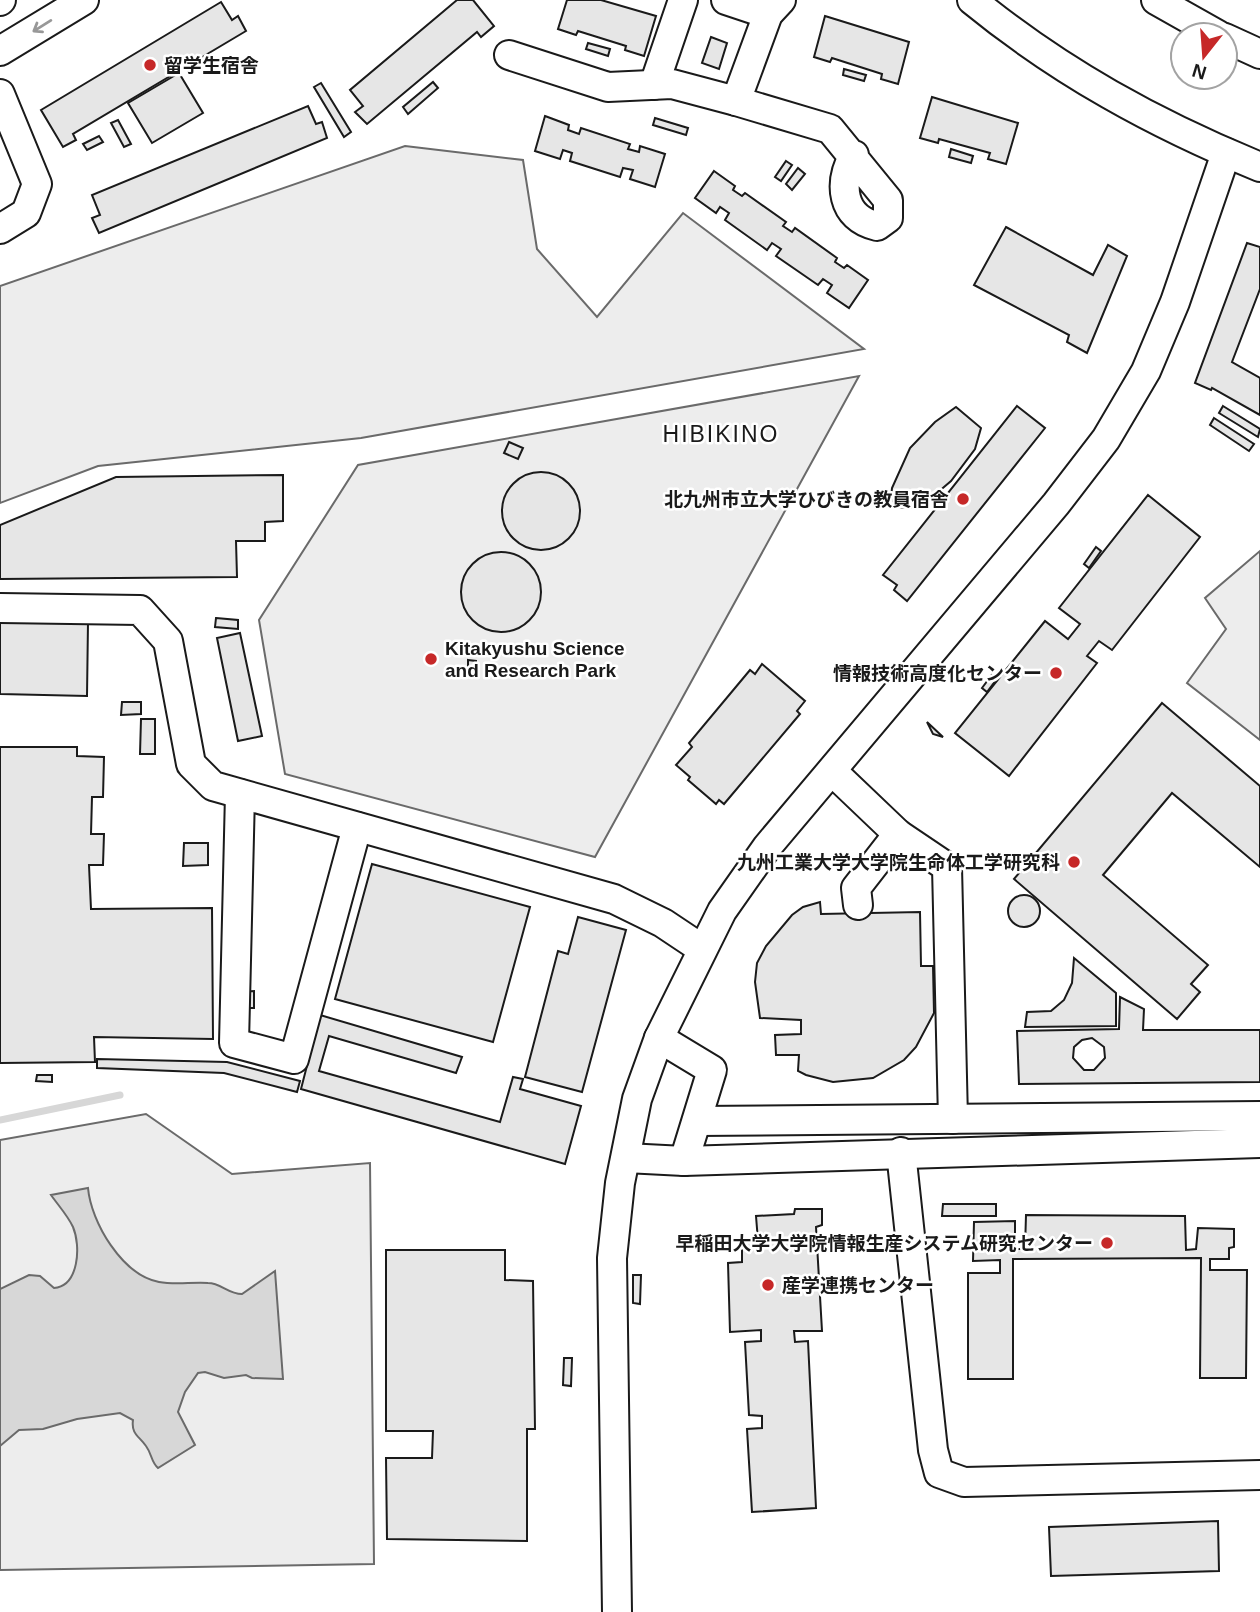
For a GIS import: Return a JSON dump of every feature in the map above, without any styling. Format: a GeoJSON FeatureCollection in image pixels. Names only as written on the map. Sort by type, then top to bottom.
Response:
{"type":"FeatureCollection","features":[{"type":"Feature","properties":{"kind":"street"},"geometry":{"type":"LineString","coordinates":[[0,51],[84,0]]}},
{"type":"Feature","properties":{"kind":"street"},"geometry":{"type":"LineString","coordinates":[[654,85],[682,0]]}},
{"type":"Feature","properties":{"kind":"street"},"geometry":{"type":"LineString","coordinates":[[726,0],[775,7],[736,101]]}},
{"type":"Feature","properties":{"kind":"street"},"geometry":{"type":"LineString","coordinates":[[972,0],[1017,37],[1103,93],[1184,136],[1260,167]]}},
{"type":"Feature","properties":{"kind":"street"},"geometry":{"type":"LineString","coordinates":[[1156,0],[1193,21]]}},
{"type":"Feature","properties":{"kind":"street"},"geometry":{"type":"LineString","coordinates":[[1239,44],[1260,54]]}},
{"type":"Feature","properties":{"kind":"street"},"geometry":{"type":"LineString","coordinates":[[509,55],[608,87],[672,84],[736,101],[830,130],[854,155]]}},
{"type":"Feature","properties":{"kind":"street"},"geometry":{"type":"LineString","coordinates":[[0,94],[37,184],[26,212],[0,229]]}},
{"type":"Feature","properties":{"kind":"street"},"geometry":{"type":"LineString","coordinates":[[617,1612],[612,1258],[637,1099],[659,1038],[722,911],[767,847],[833,772],[1056,504],[1105,439],[1146,371],[1175,302],[1226,153]]}},
{"type":"Feature","properties":{"kind":"street"},"geometry":{"type":"LineString","coordinates":[[0,608],[140,610],[168,641],[191,764],[213,786],[614,899],[663,923],[702,949]]}},
{"type":"Feature","properties":{"kind":"street"},"geometry":{"type":"LineString","coordinates":[[833,772],[898,834],[947,867],[953,1119]]}},
{"type":"Feature","properties":{"kind":"street"},"geometry":{"type":"LineString","coordinates":[[240,794],[234,1043],[294,1059],[357,827]]}},
{"type":"Feature","properties":{"kind":"street"},"geometry":{"type":"LineString","coordinates":[[858,905],[856,888],[898,834]]}},
{"type":"Feature","properties":{"kind":"street"},"geometry":{"type":"LineString","coordinates":[[659,1038],[712,1070],[684,1161]]}},
{"type":"Feature","properties":{"kind":"street"},"geometry":{"type":"LineString","coordinates":[[696,1121],[1260,1116]]}},
{"type":"Feature","properties":{"kind":"street"},"geometry":{"type":"LineString","coordinates":[[626,1158],[684,1161],[901,1152],[1260,1143]]}},
{"type":"Feature","properties":{"kind":"street"},"geometry":{"type":"LineString","coordinates":[[901,1152],[933,1450],[939,1473],[964,1482],[1260,1475]]}},
{"type":"Feature","properties":{"kind":"shaded area"},"geometry":{"type":"Polygon","coordinates":[[[405,146],[523,160],[537,249],[597,317],[683,213],[864,349],[361,438],[98,466],[0,503],[0,286],[405,146]]]}},
{"type":"Feature","properties":{"kind":"shaded area"},"geometry":{"type":"Polygon","coordinates":[[[859,376],[595,857],[285,774],[259,620],[358,465],[859,376]]]}},
{"type":"Feature","properties":{"kind":"shaded area"},"geometry":{"type":"Polygon","coordinates":[[[1260,551],[1260,740],[1187,683],[1226,629],[1205,598],[1260,551]]]}},
{"type":"Feature","properties":{"kind":"shaded area"},"geometry":{"type":"Polygon","coordinates":[[[146,1114],[232,1174],[370,1163],[374,1564],[0,1570],[0,1140],[146,1114]]]}},
{"type":"Feature","properties":{"kind":"shaded area"},"geometry":{"type":"Polygon","coordinates":[[[88,1188],[90,1202],[102,1231],[121,1258],[145,1277],[165,1283],[213,1283],[242,1294],[275,1271],[283,1379],[252,1378],[246,1375],[224,1378],[205,1372],[198,1373],[185,1392],[178,1412],[195,1445],[158,1468],[148,1449],[134,1432],[133,1420],[120,1413],[77,1419],[43,1429],[19,1430],[0,1446],[0,1289],[29,1275],[40,1276],[54,1288],[69,1280],[76,1264],[76,1235],[51,1195],[88,1188]]]}},
{"type":"Feature","properties":{"kind":"building"},"geometry":{"type":"Polygon","coordinates":[[[457,0],[473,0],[494,26],[481,37],[477,32],[367,124],[355,112],[363,106],[350,90],[457,0]]]}},
{"type":"Feature","properties":{"kind":"building"},"geometry":{"type":"Polygon","coordinates":[[[567,0],[601,0],[656,16],[644,56],[625,50],[626,46],[578,31],[576,35],[558,29],[567,0]]]}},
{"type":"Feature","properties":{"kind":"building"},"geometry":{"type":"Polygon","coordinates":[[[221,2],[232,20],[238,16],[246,31],[73,134],[76,140],[63,147],[41,110],[221,2]]]}},
{"type":"Feature","properties":{"kind":"building"},"geometry":{"type":"Polygon","coordinates":[[[825,16],[909,42],[898,84],[881,79],[882,74],[832,58],[830,62],[814,57],[825,16]]]}},
{"type":"Feature","properties":{"kind":"building"},"geometry":{"type":"Polygon","coordinates":[[[711,37],[727,43],[719,69],[702,63],[711,37]]]}},
{"type":"Feature","properties":{"kind":"building"},"geometry":{"type":"Polygon","coordinates":[[[588,43],[610,49],[608,56],[586,49],[588,43]]]}},
{"type":"Feature","properties":{"kind":"building"},"geometry":{"type":"Polygon","coordinates":[[[844,69],[866,75],[864,81],[843,75],[844,69]]]}},
{"type":"Feature","properties":{"kind":"building"},"geometry":{"type":"Polygon","coordinates":[[[179,73],[203,113],[152,143],[128,103],[179,73]]]}},
{"type":"Feature","properties":{"kind":"building"},"geometry":{"type":"Polygon","coordinates":[[[433,82],[438,88],[408,114],[403,107],[433,82]]]}},
{"type":"Feature","properties":{"kind":"building"},"geometry":{"type":"Polygon","coordinates":[[[321,83],[351,132],[344,137],[314,87],[321,83]]]}},
{"type":"Feature","properties":{"kind":"building"},"geometry":{"type":"Polygon","coordinates":[[[932,97],[1018,123],[1006,164],[988,159],[990,153],[939,139],[938,143],[920,138],[932,97]]]}},
{"type":"Feature","properties":{"kind":"building"},"geometry":{"type":"Polygon","coordinates":[[[308,106],[316,124],[322,122],[327,138],[99,233],[92,218],[100,215],[92,195],[308,106]]]}},
{"type":"Feature","properties":{"kind":"building"},"geometry":{"type":"Polygon","coordinates":[[[545,116],[569,125],[568,130],[579,134],[581,128],[630,144],[628,149],[639,152],[640,146],[665,154],[655,187],[630,179],[633,170],[623,168],[620,177],[570,161],[572,153],[563,150],[560,159],[535,151],[545,116]]]}},
{"type":"Feature","properties":{"kind":"building"},"geometry":{"type":"Polygon","coordinates":[[[655,118],[688,128],[686,135],[653,125],[655,118]]]}},
{"type":"Feature","properties":{"kind":"building"},"geometry":{"type":"Polygon","coordinates":[[[118,120],[131,144],[124,147],[111,123],[118,120]]]}},
{"type":"Feature","properties":{"kind":"building"},"geometry":{"type":"Polygon","coordinates":[[[99,136],[103,142],[87,150],[83,144],[99,136]]]}},
{"type":"Feature","properties":{"kind":"building"},"geometry":{"type":"Polygon","coordinates":[[[951,149],[973,156],[971,163],[949,157],[951,149]]]}},
{"type":"Feature","properties":{"kind":"building"},"geometry":{"type":"Polygon","coordinates":[[[786,161],[792,165],[781,181],[775,177],[786,161]]]}},
{"type":"Feature","properties":{"kind":"building"},"geometry":{"type":"Polygon","coordinates":[[[798,168],[805,174],[792,190],[786,184],[798,168]]]}},
{"type":"Feature","properties":{"kind":"building"},"geometry":{"type":"Polygon","coordinates":[[[714,171],[735,186],[733,190],[742,196],[745,193],[786,222],[783,226],[792,232],[795,228],[837,258],[835,262],[844,268],[847,265],[868,280],[849,308],[827,293],[832,285],[823,279],[818,285],[776,256],[781,249],[772,243],[767,250],[725,220],[729,213],[720,207],[716,213],[695,198],[714,171]]]}},
{"type":"Feature","properties":{"kind":"building"},"geometry":{"type":"Polygon","coordinates":[[[1006,227],[1093,275],[1108,245],[1127,256],[1087,353],[1067,342],[1069,335],[974,285],[1006,227]]]}},
{"type":"Feature","properties":{"kind":"building"},"geometry":{"type":"Polygon","coordinates":[[[1247,243],[1260,247],[1260,289],[1232,362],[1260,378],[1260,415],[1212,388],[1211,390],[1195,383],[1247,243]]]}},
{"type":"Feature","properties":{"kind":"building"},"geometry":{"type":"Polygon","coordinates":[[[1017,406],[1045,428],[907,601],[894,590],[897,585],[883,575],[1017,406]]]}},
{"type":"Feature","properties":{"kind":"building"},"geometry":{"type":"Polygon","coordinates":[[[1223,406],[1260,429],[1258,437],[1219,413],[1223,406]]]}},
{"type":"Feature","properties":{"kind":"building"},"geometry":{"type":"Polygon","coordinates":[[[956,407],[981,428],[975,449],[951,481],[930,499],[910,508],[897,507],[891,498],[892,488],[910,448],[935,422],[956,407]]]}},
{"type":"Feature","properties":{"kind":"building"},"geometry":{"type":"Polygon","coordinates":[[[1214,418],[1254,444],[1249,451],[1210,425],[1214,418]]]}},
{"type":"Feature","properties":{"kind":"building"},"geometry":{"type":"Polygon","coordinates":[[[509,442],[523,448],[518,459],[504,453],[509,442]]]}},
{"type":"Feature","properties":{"kind":"building"},"geometry":{"type":"Polygon","coordinates":[[[541,472],[556,475],[569,483],[577,496],[580,511],[577,526],[569,539],[556,547],[541,550],[526,547],[513,539],[505,526],[502,511],[505,496],[513,483],[526,475],[541,472]]]}},
{"type":"Feature","properties":{"kind":"building"},"geometry":{"type":"Polygon","coordinates":[[[283,475],[283,521],[265,522],[265,541],[236,541],[237,577],[0,579],[0,525],[116,477],[283,475]]]}},
{"type":"Feature","properties":{"kind":"building"},"geometry":{"type":"Polygon","coordinates":[[[1148,495],[1200,537],[1112,650],[1099,641],[1087,656],[1097,663],[1009,776],[955,733],[1045,621],[1068,639],[1080,624],[1059,608],[1148,495]]]}},
{"type":"Feature","properties":{"kind":"building"},"geometry":{"type":"Polygon","coordinates":[[[1096,547],[1101,551],[1089,568],[1084,564],[1096,547]]]}},
{"type":"Feature","properties":{"kind":"building"},"geometry":{"type":"Polygon","coordinates":[[[501,552],[516,555],[529,564],[538,577],[541,592],[538,607],[529,620],[516,629],[501,632],[486,629],[473,620],[464,607],[461,592],[464,577],[473,564],[486,555],[501,552]]]}},
{"type":"Feature","properties":{"kind":"building"},"geometry":{"type":"Polygon","coordinates":[[[216,618],[238,620],[238,629],[215,627],[216,618]]]}},
{"type":"Feature","properties":{"kind":"building"},"geometry":{"type":"Polygon","coordinates":[[[0,620],[88,622],[87,696],[0,694],[0,620]]]}},
{"type":"Feature","properties":{"kind":"building"},"geometry":{"type":"Polygon","coordinates":[[[240,633],[262,736],[238,741],[217,638],[240,633]]]}},
{"type":"Feature","properties":{"kind":"building"},"geometry":{"type":"Polygon","coordinates":[[[468,660],[476,661],[476,668],[468,668],[468,660]]]}},
{"type":"Feature","properties":{"kind":"building"},"geometry":{"type":"Polygon","coordinates":[[[762,664],[805,701],[797,711],[800,714],[724,804],[719,800],[716,804],[688,780],[690,777],[676,765],[692,747],[689,743],[750,670],[755,674],[762,664]]]}},
{"type":"Feature","properties":{"kind":"building"},"geometry":{"type":"Polygon","coordinates":[[[994,672],[999,676],[987,692],[982,688],[994,672]]]}},
{"type":"Feature","properties":{"kind":"building"},"geometry":{"type":"Polygon","coordinates":[[[122,702],[141,702],[141,714],[121,715],[122,702]]]}},
{"type":"Feature","properties":{"kind":"building"},"geometry":{"type":"Polygon","coordinates":[[[1162,703],[1260,786],[1260,867],[1172,793],[1103,875],[1208,965],[1191,984],[1200,992],[1177,1019],[1014,879],[1162,703]]]}},
{"type":"Feature","properties":{"kind":"building"},"geometry":{"type":"Polygon","coordinates":[[[141,719],[155,719],[155,754],[140,754],[141,719]]]}},
{"type":"Feature","properties":{"kind":"building"},"geometry":{"type":"Polygon","coordinates":[[[927,722],[943,737],[933,734],[927,722]]]}},
{"type":"Feature","properties":{"kind":"building"},"geometry":{"type":"Polygon","coordinates":[[[0,747],[77,747],[77,756],[104,757],[103,797],[92,797],[91,834],[104,834],[103,865],[89,865],[91,909],[212,908],[213,1039],[94,1037],[95,1062],[0,1063],[0,747]]]}},
{"type":"Feature","properties":{"kind":"building"},"geometry":{"type":"Polygon","coordinates":[[[184,843],[208,843],[208,865],[183,866],[184,843]]]}},
{"type":"Feature","properties":{"kind":"building"},"geometry":{"type":"Polygon","coordinates":[[[372,864],[530,907],[493,1042],[335,999],[372,864]]]}},
{"type":"Feature","properties":{"kind":"building"},"geometry":{"type":"Polygon","coordinates":[[[1024,895],[1035,900],[1040,911],[1035,922],[1024,927],[1013,922],[1008,911],[1013,900],[1024,895]]]}},
{"type":"Feature","properties":{"kind":"building"},"geometry":{"type":"Polygon","coordinates":[[[820,902],[821,914],[920,912],[921,966],[933,966],[934,1013],[916,1047],[904,1060],[873,1078],[833,1082],[798,1071],[799,1055],[776,1055],[775,1035],[801,1034],[801,1020],[760,1018],[755,982],[757,963],[766,946],[792,915],[803,907],[820,902]]]}},
{"type":"Feature","properties":{"kind":"building"},"geometry":{"type":"Polygon","coordinates":[[[578,917],[626,930],[582,1092],[525,1077],[558,951],[568,954],[578,917]]]}},
{"type":"Feature","properties":{"kind":"building"},"geometry":{"type":"Polygon","coordinates":[[[1074,958],[1116,993],[1116,1026],[1025,1027],[1027,1012],[1051,1011],[1064,1000],[1072,983],[1074,958]]]}},
{"type":"Feature","properties":{"kind":"building"},"geometry":{"type":"Polygon","coordinates":[[[254,991],[254,1008],[238,1008],[238,992],[254,991]]]}},
{"type":"Feature","properties":{"kind":"building"},"geometry":{"type":"Polygon","coordinates":[[[1120,997],[1144,1009],[1143,1030],[1260,1030],[1260,1082],[1019,1084],[1017,1031],[1119,1029],[1120,997]],[[1092,1038],[1082,1040],[1074,1047],[1073,1058],[1084,1070],[1094,1070],[1105,1058],[1104,1047],[1092,1038]]]}},
{"type":"Feature","properties":{"kind":"building"},"geometry":{"type":"Polygon","coordinates":[[[320,1015],[462,1057],[456,1073],[329,1036],[319,1071],[500,1122],[513,1077],[523,1079],[520,1089],[581,1106],[565,1164],[301,1089],[320,1015]]]}},
{"type":"Feature","properties":{"kind":"building"},"geometry":{"type":"Polygon","coordinates":[[[97,1059],[227,1062],[300,1081],[297,1092],[224,1073],[97,1068],[97,1059]]]}},
{"type":"Feature","properties":{"kind":"building"},"geometry":{"type":"Polygon","coordinates":[[[37,1075],[52,1075],[52,1082],[36,1081],[37,1075]]]}},
{"type":"Feature","properties":{"kind":"building"},"geometry":{"type":"Polygon","coordinates":[[[943,1204],[996,1204],[996,1216],[942,1216],[943,1204]]]}},
{"type":"Feature","properties":{"kind":"building"},"geometry":{"type":"Polygon","coordinates":[[[795,1209],[822,1209],[822,1225],[816,1227],[822,1331],[794,1331],[795,1342],[808,1341],[816,1508],[752,1512],[747,1429],[762,1428],[762,1416],[749,1415],[745,1342],[761,1341],[761,1330],[730,1332],[728,1263],[742,1262],[742,1241],[758,1241],[756,1216],[794,1214],[795,1209]]]}},
{"type":"Feature","properties":{"kind":"building"},"geometry":{"type":"Polygon","coordinates":[[[1026,1215],[1185,1216],[1186,1250],[1196,1249],[1198,1228],[1234,1229],[1234,1247],[1229,1248],[1229,1259],[1210,1259],[1210,1270],[1247,1270],[1246,1378],[1200,1378],[1201,1258],[1013,1259],[1013,1379],[968,1379],[968,1273],[1000,1273],[1000,1260],[973,1261],[974,1222],[1015,1221],[1015,1249],[1025,1249],[1026,1215]]]}},
{"type":"Feature","properties":{"kind":"building"},"geometry":{"type":"Polygon","coordinates":[[[386,1250],[505,1250],[505,1280],[533,1281],[535,1429],[527,1429],[527,1541],[387,1539],[386,1458],[432,1458],[433,1431],[386,1431],[386,1250]]]}},
{"type":"Feature","properties":{"kind":"building"},"geometry":{"type":"Polygon","coordinates":[[[633,1275],[641,1275],[640,1304],[633,1303],[633,1275]]]}},
{"type":"Feature","properties":{"kind":"building"},"geometry":{"type":"Polygon","coordinates":[[[564,1358],[572,1358],[571,1386],[563,1385],[564,1358]]]}},
{"type":"Feature","properties":{"kind":"building"},"geometry":{"type":"Polygon","coordinates":[[[1218,1521],[1219,1571],[1051,1576],[1049,1527],[1218,1521]]]}},
{"type":"Feature","properties":{"kind":"waterway"},"geometry":{"type":"LineString","coordinates":[[0,1120],[120,1095]]}},
{"type":"Feature","properties":{"kind":"place","name":"留学生宿舎"},"geometry":{"type":"Point","coordinates":[150,65]}},
{"type":"Feature","properties":{"kind":"place","name":"北九州市立大学ひびきの教員宿舎"},"geometry":{"type":"Point","coordinates":[963,499]}},
{"type":"Feature","properties":{"kind":"place","name":"Kitakyushu Science and Research Park"},"geometry":{"type":"Point","coordinates":[431,659]}},
{"type":"Feature","properties":{"kind":"place","name":"情報技術高度化センター"},"geometry":{"type":"Point","coordinates":[1056,673]}},
{"type":"Feature","properties":{"kind":"place","name":"九州工業大学大学院生命体工学研究科"},"geometry":{"type":"Point","coordinates":[1074,862]}},
{"type":"Feature","properties":{"kind":"place","name":"早稲田大学大学院情報生産システム研究センター"},"geometry":{"type":"Point","coordinates":[1107,1243]}},
{"type":"Feature","properties":{"kind":"place","name":"産学連携センター"},"geometry":{"type":"Point","coordinates":[768,1285]}},
{"type":"Feature","properties":{"kind":"district","name":"HIBIKINO"},"geometry":{"type":"Point","coordinates":[721,434]}}]}
